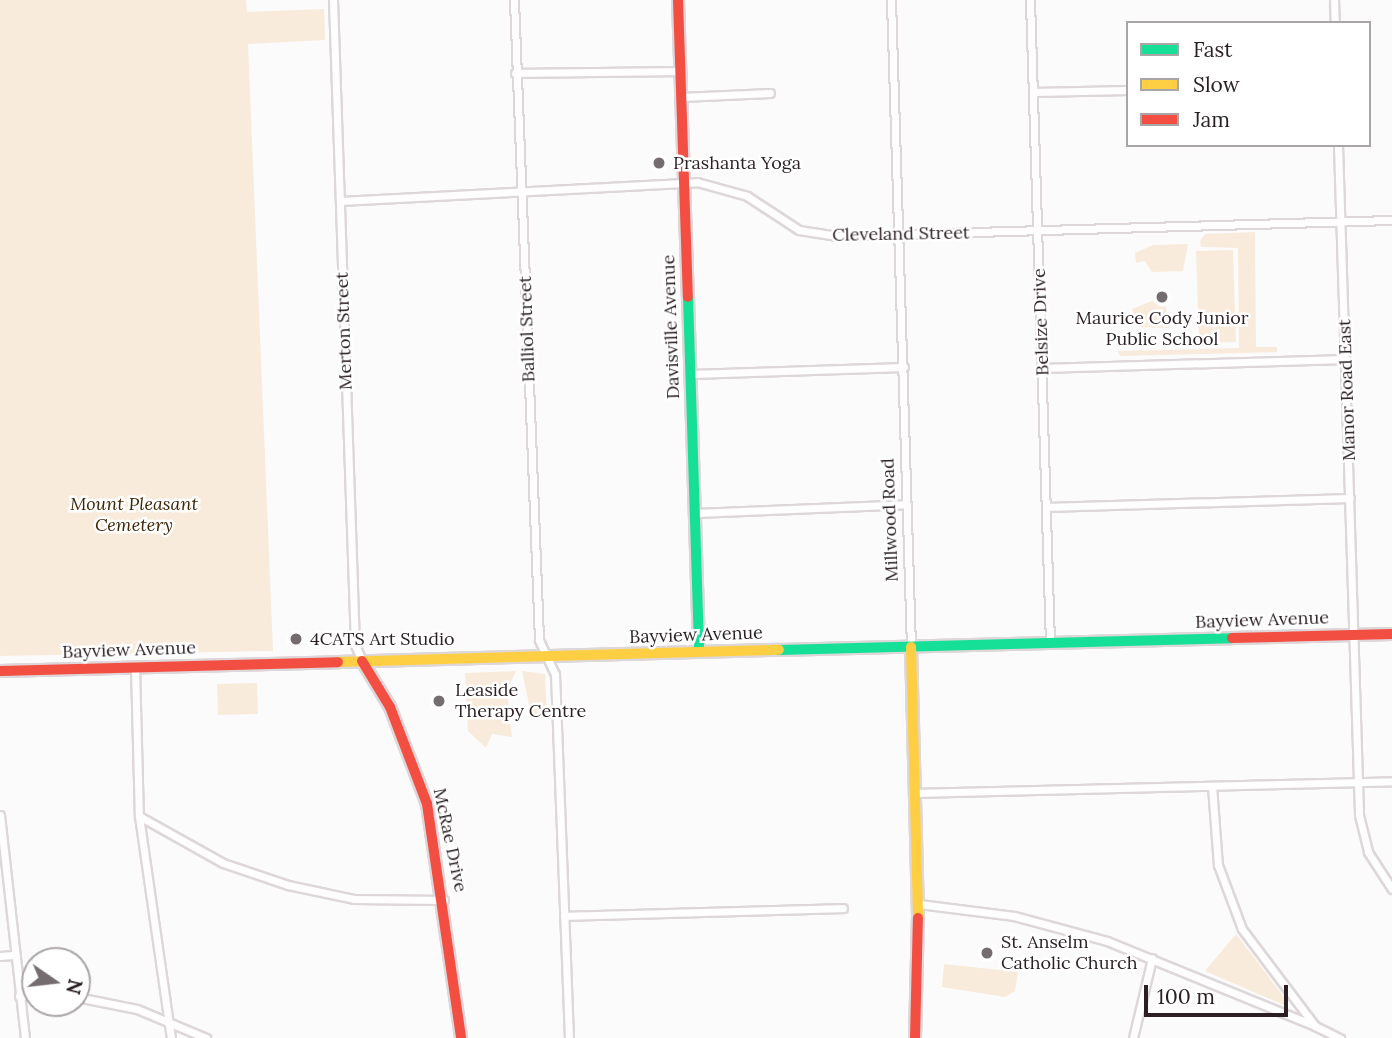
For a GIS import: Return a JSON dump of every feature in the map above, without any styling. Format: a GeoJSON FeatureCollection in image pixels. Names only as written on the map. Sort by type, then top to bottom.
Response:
{"type":"FeatureCollection","features":[{"type":"Feature","properties":{"kind":"street","name":"Merton Street"},"geometry":{"type":"LineString","coordinates":[[333,0],[355,645],[362,661]]}},
{"type":"Feature","properties":{"kind":"street","name":"Balliol Street"},"geometry":{"type":"LineString","coordinates":[[514,0],[519,192],[539,640],[555,674],[569,1038]]}},
{"type":"Feature","properties":{"kind":"street","name":"Davisville Avenue"},"geometry":{"type":"LineString","coordinates":[[678,0],[699,652]]}},
{"type":"Feature","properties":{"kind":"street","name":"Millwood Road"},"geometry":{"type":"LineString","coordinates":[[891,0],[919,904],[915,1038]]}},
{"type":"Feature","properties":{"kind":"street","name":"Belsize Drive"},"geometry":{"type":"LineString","coordinates":[[1030,0],[1050,643]]}},
{"type":"Feature","properties":{"kind":"street"},"geometry":{"type":"LineString","coordinates":[[1334,0],[1335,21]]}},
{"type":"Feature","properties":{"kind":"street"},"geometry":{"type":"LineString","coordinates":[[516,73],[680,71]]}},
{"type":"Feature","properties":{"kind":"street"},"geometry":{"type":"LineString","coordinates":[[1033,92],[1126,90]]}},
{"type":"Feature","properties":{"kind":"street"},"geometry":{"type":"LineString","coordinates":[[681,97],[770,93]]}},
{"type":"Feature","properties":{"kind":"street","name":"Manor Road East"},"geometry":{"type":"LineString","coordinates":[[1338,147],[1358,782],[1365,842],[1392,889]]}},
{"type":"Feature","properties":{"kind":"street","name":"Cleveland Street"},"geometry":{"type":"LineString","coordinates":[[340,201],[683,182],[726,187],[809,233],[898,234],[1392,220]]}},
{"type":"Feature","properties":{"kind":"street"},"geometry":{"type":"LineString","coordinates":[[1042,368],[1346,359]]}},
{"type":"Feature","properties":{"kind":"street"},"geometry":{"type":"LineString","coordinates":[[691,374],[904,367]]}},
{"type":"Feature","properties":{"kind":"street"},"geometry":{"type":"LineString","coordinates":[[1046,506],[1350,498]]}},
{"type":"Feature","properties":{"kind":"street"},"geometry":{"type":"LineString","coordinates":[[696,513],[907,504]]}},
{"type":"Feature","properties":{"kind":"street","name":"Bayview Avenue"},"geometry":{"type":"LineString","coordinates":[[0,671],[1392,634]]}},
{"type":"Feature","properties":{"kind":"street","name":"McRae Drive"},"geometry":{"type":"LineString","coordinates":[[362,661],[413,761],[444,900],[461,1038]]}},
{"type":"Feature","properties":{"kind":"street"},"geometry":{"type":"LineString","coordinates":[[135,667],[139,816],[171,1038]]}},
{"type":"Feature","properties":{"kind":"street"},"geometry":{"type":"LineString","coordinates":[[916,793],[1392,781]]}},
{"type":"Feature","properties":{"kind":"street"},"geometry":{"type":"LineString","coordinates":[[1212,786],[1214,848],[1235,914],[1315,1026]]}},
{"type":"Feature","properties":{"kind":"street"},"geometry":{"type":"LineString","coordinates":[[0,815],[13,956],[25,1038]]}},
{"type":"Feature","properties":{"kind":"street"},"geometry":{"type":"LineString","coordinates":[[139,816],[223,863],[288,885],[354,900],[444,900]]}},
{"type":"Feature","properties":{"kind":"street"},"geometry":{"type":"LineString","coordinates":[[919,904],[1025,919],[1152,958],[1340,1038]]}},
{"type":"Feature","properties":{"kind":"street"},"geometry":{"type":"LineString","coordinates":[[564,916],[843,908]]}},
{"type":"Feature","properties":{"kind":"street"},"geometry":{"type":"LineString","coordinates":[[0,956],[13,956]]}},
{"type":"Feature","properties":{"kind":"street"},"geometry":{"type":"LineString","coordinates":[[1133,1038],[1152,958]]}},
{"type":"Feature","properties":{"kind":"street"},"geometry":{"type":"LineString","coordinates":[[91,1001],[206,1038]]}},
{"type":"Feature","properties":{"kind":"green space","name":"Mount Pleasant Cemetery"},"geometry":{"type":"Polygon","coordinates":[[[0,0],[246,0],[247,12],[324,9],[325,40],[248,44],[273,651],[0,656],[0,0]]]}},
{"type":"Feature","properties":{"kind":"green space"},"geometry":{"type":"Polygon","coordinates":[[[1255,232],[1256,347],[1277,347],[1277,352],[1120,356],[1118,351],[1239,348],[1238,248],[1201,247],[1200,241],[1205,234],[1255,232]]]}},
{"type":"Feature","properties":{"kind":"green space"},"geometry":{"type":"Polygon","coordinates":[[[1188,244],[1183,271],[1152,272],[1145,261],[1136,263],[1135,253],[1153,245],[1188,244]]]}},
{"type":"Feature","properties":{"kind":"green space"},"geometry":{"type":"Polygon","coordinates":[[[1233,250],[1236,342],[1199,343],[1196,251],[1233,250]]]}},
{"type":"Feature","properties":{"kind":"green space"},"geometry":{"type":"Polygon","coordinates":[[[1157,299],[1165,303],[1170,328],[1140,327],[1132,309],[1157,299]]]}},
{"type":"Feature","properties":{"kind":"green space"},"geometry":{"type":"Polygon","coordinates":[[[516,671],[507,690],[512,737],[492,734],[486,748],[468,731],[465,673],[516,671]]]}},
{"type":"Feature","properties":{"kind":"green space"},"geometry":{"type":"Polygon","coordinates":[[[522,671],[545,674],[547,718],[531,714],[522,671]]]}},
{"type":"Feature","properties":{"kind":"green space"},"geometry":{"type":"Polygon","coordinates":[[[257,683],[258,714],[218,715],[217,684],[257,683]]]}},
{"type":"Feature","properties":{"kind":"green space"},"geometry":{"type":"Polygon","coordinates":[[[1236,934],[1287,1001],[1286,1006],[1205,971],[1236,934]]]}},
{"type":"Feature","properties":{"kind":"green space"},"geometry":{"type":"Polygon","coordinates":[[[944,964],[1018,972],[1015,991],[1005,997],[942,987],[944,964]]]}},
{"type":"Feature","properties":{"kind":"traffic: fast"},"geometry":{"type":"LineString","coordinates":[[688,297],[699,652]]}},
{"type":"Feature","properties":{"kind":"traffic: fast"},"geometry":{"type":"LineString","coordinates":[[779,650],[1232,638]]}},
{"type":"Feature","properties":{"kind":"traffic: slow"},"geometry":{"type":"LineString","coordinates":[[911,647],[918,918]]}},
{"type":"Feature","properties":{"kind":"traffic: slow"},"geometry":{"type":"LineString","coordinates":[[338,662],[779,650]]}},
{"type":"Feature","properties":{"kind":"traffic: jam"},"geometry":{"type":"LineString","coordinates":[[678,0],[688,297]]}},
{"type":"Feature","properties":{"kind":"traffic: jam"},"geometry":{"type":"LineString","coordinates":[[1232,638],[1392,634]]}},
{"type":"Feature","properties":{"kind":"traffic: jam"},"geometry":{"type":"LineString","coordinates":[[362,661],[390,707],[427,804],[461,1038]]}},
{"type":"Feature","properties":{"kind":"traffic: jam"},"geometry":{"type":"LineString","coordinates":[[0,671],[338,662]]}},
{"type":"Feature","properties":{"kind":"traffic: jam"},"geometry":{"type":"LineString","coordinates":[[915,1038],[918,918]]}},
{"type":"Feature","properties":{"kind":"place","name":"Prashanta Yoga"},"geometry":{"type":"Point","coordinates":[659,163]}},
{"type":"Feature","properties":{"kind":"place","name":"Maurice Cody Junior Public School"},"geometry":{"type":"Point","coordinates":[1162,297]}},
{"type":"Feature","properties":{"kind":"place","name":"4CATS Art Studio"},"geometry":{"type":"Point","coordinates":[296,639]}},
{"type":"Feature","properties":{"kind":"place","name":"Leaside Therapy Centre"},"geometry":{"type":"Point","coordinates":[439,701]}},
{"type":"Feature","properties":{"kind":"place","name":"St. Anselm Catholic Church"},"geometry":{"type":"Point","coordinates":[987,953]}}]}
